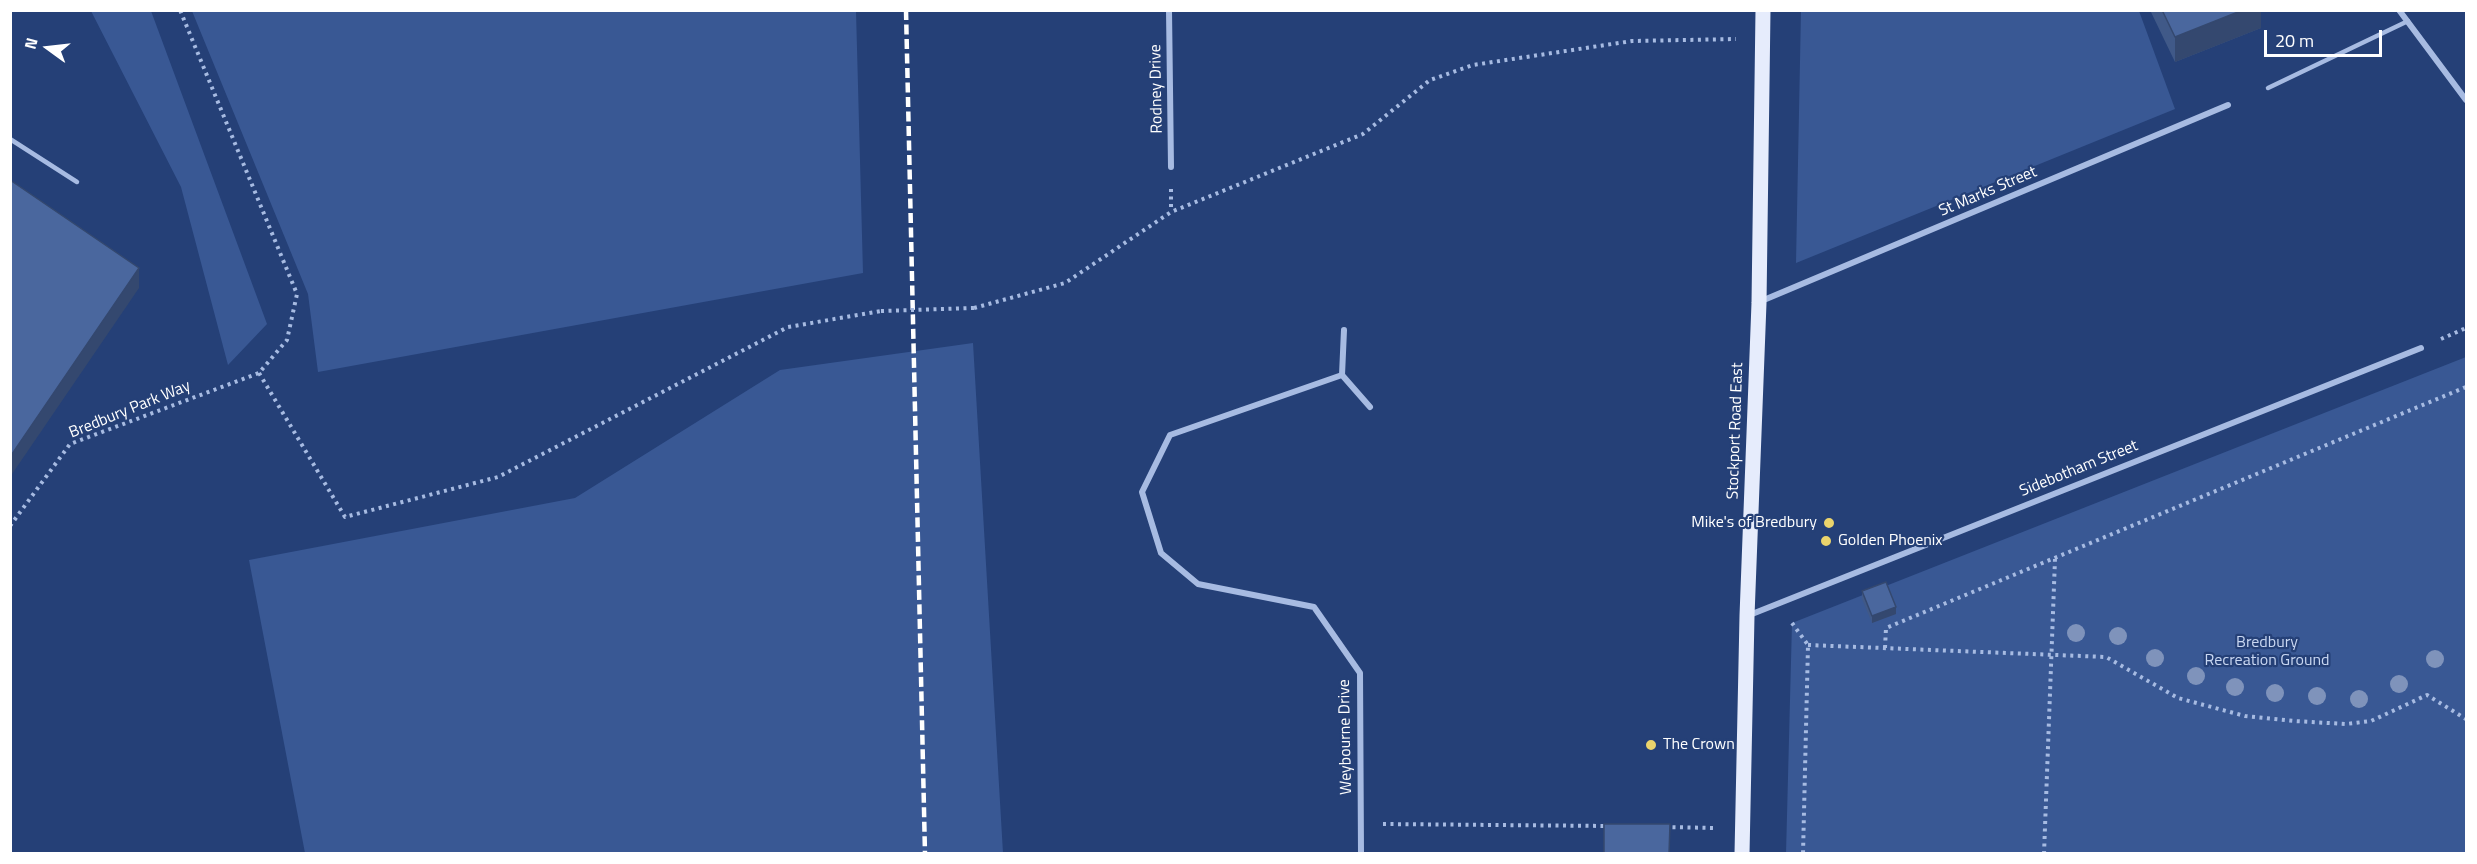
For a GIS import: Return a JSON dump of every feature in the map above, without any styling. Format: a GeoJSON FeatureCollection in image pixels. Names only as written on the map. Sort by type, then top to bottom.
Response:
{"type":"FeatureCollection","features":[{"type":"Feature","properties":{"kind":"main road","name":"Stockport Road East"},"geometry":{"type":"LineString","coordinates":[[1742,854],[1747,616],[1759,303],[1763,10]]}},
{"type":"Feature","properties":{"kind":"street","name":"Rodney Drive"},"geometry":{"type":"LineString","coordinates":[[1169,10],[1171,167]]}},
{"type":"Feature","properties":{"kind":"street"},"geometry":{"type":"LineString","coordinates":[[2399,10],[2466,100]]}},
{"type":"Feature","properties":{"kind":"street","name":"St Marks Street"},"geometry":{"type":"LineString","coordinates":[[1759,303],[2228,105]]}},
{"type":"Feature","properties":{"kind":"street"},"geometry":{"type":"LineString","coordinates":[[1344,330],[1342,375],[1370,407]]}},
{"type":"Feature","properties":{"kind":"street","name":"Sidebotham Street"},"geometry":{"type":"LineString","coordinates":[[1747,616],[2421,348]]}},
{"type":"Feature","properties":{"kind":"street","name":"Weybourne Drive"},"geometry":{"type":"LineString","coordinates":[[1342,375],[1170,435],[1142,492],[1161,553],[1198,584],[1314,607],[1360,673],[1361,854]]}},
{"type":"Feature","properties":{"kind":"lane"},"geometry":{"type":"LineString","coordinates":[[2268,88],[2408,21]]}},
{"type":"Feature","properties":{"kind":"lane"},"geometry":{"type":"LineString","coordinates":[[10,139],[77,182]]}},
{"type":"Feature","properties":{"kind":"path"},"geometry":{"type":"LineString","coordinates":[[180,10],[297,294],[286,340],[259,373],[345,517],[498,477],[788,327],[881,311],[974,308],[1065,283],[1171,212],[1364,134],[1430,80],[1473,65],[1632,42],[1761,39]]}},
{"type":"Feature","properties":{"kind":"path","name":"Bredbury Park Way"},"geometry":{"type":"LineString","coordinates":[[10,526],[70,444],[259,373]]}},
{"type":"Feature","properties":{"kind":"path"},"geometry":{"type":"LineString","coordinates":[[1885,648],[1886,628],[2466,387]]}},
{"type":"Feature","properties":{"kind":"path"},"geometry":{"type":"LineString","coordinates":[[2044,854],[2055,559]]}},
{"type":"Feature","properties":{"kind":"path"},"geometry":{"type":"LineString","coordinates":[[1803,854],[1808,645],[2106,657],[2178,698],[2217,710],[2274,719],[2346,724],[2371,721],[2427,695],[2466,719]]}},
{"type":"Feature","properties":{"kind":"path"},"geometry":{"type":"LineString","coordinates":[[2217,710],[2217,716]]}},
{"type":"Feature","properties":{"kind":"path"},"geometry":{"type":"LineString","coordinates":[[1361,823],[1611,826]]}},
{"type":"Feature","properties":{"kind":"path"},"geometry":{"type":"LineString","coordinates":[[1659,827],[1742,828]]}},
{"type":"Feature","properties":{"kind":"green space"},"geometry":{"type":"Polygon","coordinates":[[[91,11],[151,11],[267,324],[228,365],[181,187],[91,11]]]}},
{"type":"Feature","properties":{"kind":"green space"},"geometry":{"type":"Polygon","coordinates":[[[192,11],[856,11],[863,273],[318,372],[308,294],[192,11]]]}},
{"type":"Feature","properties":{"kind":"green space"},"geometry":{"type":"Polygon","coordinates":[[[1801,11],[2139,11],[2175,109],[1796,263],[1801,11]]]}},
{"type":"Feature","properties":{"kind":"green space"},"geometry":{"type":"Polygon","coordinates":[[[973,343],[1003,853],[305,853],[249,560],[575,498],[780,370],[973,343]]]}},
{"type":"Feature","properties":{"kind":"green space","name":"Bredbury Recreation Ground"},"geometry":{"type":"Polygon","coordinates":[[[2466,357],[2466,853],[1786,854],[1792,623],[2466,357]]]}},
{"type":"Feature","properties":{"kind":"building"},"geometry":{"type":"Polygon","coordinates":[[[2162,10],[2243,10],[2175,37],[2162,10]]]}},
{"type":"Feature","properties":{"kind":"building"},"geometry":{"type":"Polygon","coordinates":[[[10,180],[139,268],[10,457],[10,180]]]}},
{"type":"Feature","properties":{"kind":"building"},"geometry":{"type":"Polygon","coordinates":[[[1886,582],[1896,607],[1872,616],[1862,591],[1886,582]]]}},
{"type":"Feature","properties":{"kind":"building"},"geometry":{"type":"Polygon","coordinates":[[[1604,824],[1670,824],[1669,854],[1604,854],[1604,824]]]}},
{"type":"Feature","properties":{"kind":"railway"},"geometry":{"type":"LineString","coordinates":[[906,10],[925,854]]}},
{"type":"Feature","properties":{"kind":"place","name":"Mike's of Bredbury"},"geometry":{"type":"Point","coordinates":[1829,523]}},
{"type":"Feature","properties":{"kind":"place","name":"Golden Phoenix"},"geometry":{"type":"Point","coordinates":[1826,541]}},
{"type":"Feature","properties":{"kind":"place","name":"The Crown"},"geometry":{"type":"Point","coordinates":[1651,745]}}]}
